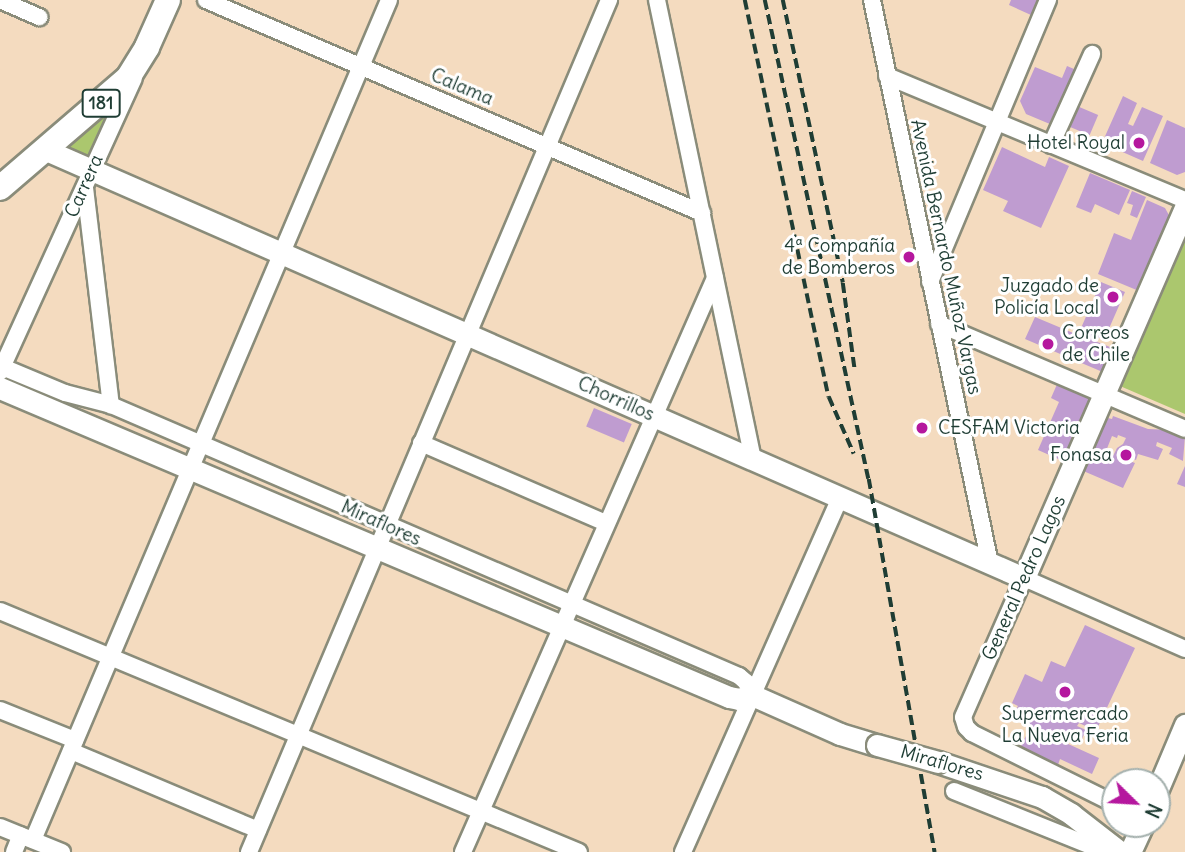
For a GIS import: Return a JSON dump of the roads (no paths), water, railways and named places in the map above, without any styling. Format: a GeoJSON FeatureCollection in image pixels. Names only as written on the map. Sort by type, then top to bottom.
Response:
{"type":"FeatureCollection","features":[{"type":"Feature","properties":{"kind":"highway","name":"Carrera"},"geometry":{"type":"LineString","coordinates":[[147,47],[168,0]]}},
{"type":"Feature","properties":{"kind":"highway","name":"181"},"geometry":{"type":"LineString","coordinates":[[0,188],[117,89],[147,47]]}},
{"type":"Feature","properties":{"kind":"main road","name":"Chorrillos"},"geometry":{"type":"LineString","coordinates":[[46,150],[88,178],[280,252],[1024,578]]}},
{"type":"Feature","properties":{"kind":"main road","name":"General Pedro Lagos"},"geometry":{"type":"LineString","coordinates":[[1024,578],[1185,207]]}},
{"type":"Feature","properties":{"kind":"main road","name":"Miraflores"},"geometry":{"type":"LineString","coordinates":[[1,374],[190,467],[729,696],[745,698],[752,695],[827,729],[1042,797],[1071,814],[1120,852]]}},
{"type":"Feature","properties":{"kind":"main road"},"geometry":{"type":"LineString","coordinates":[[1167,768],[1185,726]]}},
{"type":"Feature","properties":{"kind":"street","name":"Calama"},"geometry":{"type":"LineString","coordinates":[[206,0],[702,213]]}},
{"type":"Feature","properties":{"kind":"street"},"geometry":{"type":"LineString","coordinates":[[14,852],[27,838],[73,745],[389,0]]}},
{"type":"Feature","properties":{"kind":"street"},"geometry":{"type":"LineString","coordinates":[[249,852],[609,0]]}},
{"type":"Feature","properties":{"kind":"street"},"geometry":{"type":"LineString","coordinates":[[657,0],[753,459]]}},
{"type":"Feature","properties":{"kind":"street","name":"Avenida Bernardo Muñoz Vargas"},"geometry":{"type":"LineString","coordinates":[[872,0],[990,564]]}},
{"type":"Feature","properties":{"kind":"street"},"geometry":{"type":"LineString","coordinates":[[930,282],[1048,0]]}},
{"type":"Feature","properties":{"kind":"street"},"geometry":{"type":"LineString","coordinates":[[0,1],[38,17]]}},
{"type":"Feature","properties":{"kind":"street","name":"Carrera"},"geometry":{"type":"LineString","coordinates":[[1,374],[147,47]]}},
{"type":"Feature","properties":{"kind":"street"},"geometry":{"type":"LineString","coordinates":[[1051,145],[1092,54]]}},
{"type":"Feature","properties":{"kind":"street"},"geometry":{"type":"LineString","coordinates":[[887,76],[1185,200]]}},
{"type":"Feature","properties":{"kind":"street"},"geometry":{"type":"LineString","coordinates":[[88,178],[111,405]]}},
{"type":"Feature","properties":{"kind":"street"},"geometry":{"type":"LineString","coordinates":[[463,852],[715,278]]}},
{"type":"Feature","properties":{"kind":"street"},"geometry":{"type":"LineString","coordinates":[[939,324],[1185,429]]}},
{"type":"Feature","properties":{"kind":"street","name":"Miraflores"},"geometry":{"type":"LineString","coordinates":[[1,374],[111,405],[200,443],[739,676],[746,682],[752,695]]}},
{"type":"Feature","properties":{"kind":"street"},"geometry":{"type":"LineString","coordinates":[[421,443],[606,523]]}},
{"type":"Feature","properties":{"kind":"street"},"geometry":{"type":"LineString","coordinates":[[683,852],[840,498]]}},
{"type":"Feature","properties":{"kind":"street","name":"Chorrillos"},"geometry":{"type":"LineString","coordinates":[[1024,578],[1185,649]]}},
{"type":"Feature","properties":{"kind":"street","name":"General Pedro Lagos"},"geometry":{"type":"LineString","coordinates":[[1024,578],[963,717],[972,733],[1101,797]]}},
{"type":"Feature","properties":{"kind":"street"},"geometry":{"type":"LineString","coordinates":[[0,611],[579,852]]}},
{"type":"Feature","properties":{"kind":"street"},"geometry":{"type":"LineString","coordinates":[[1,711],[258,830]]}},
{"type":"Feature","properties":{"kind":"street","name":"Miraflores"},"geometry":{"type":"LineString","coordinates":[[954,791],[1106,852]]}},
{"type":"Feature","properties":{"kind":"street"},"geometry":{"type":"LineString","coordinates":[[0,827],[62,852]]}},
{"type":"Feature","properties":{"kind":"railway"},"geometry":{"type":"LineString","coordinates":[[745,0],[829,397],[854,454]]}},
{"type":"Feature","properties":{"kind":"railway"},"geometry":{"type":"LineString","coordinates":[[765,0],[869,479],[935,852]]}},
{"type":"Feature","properties":{"kind":"railway"},"geometry":{"type":"LineString","coordinates":[[783,0],[843,283],[855,371]]}},
{"type":"Feature","properties":{"kind":"place","name":"Hotel Royal"},"geometry":{"type":"Point","coordinates":[1139,143]}},
{"type":"Feature","properties":{"kind":"place","name":"4ª Compañía de Bomberos"},"geometry":{"type":"Point","coordinates":[909,257]}},
{"type":"Feature","properties":{"kind":"place","name":"Juzgado de Policía Local"},"geometry":{"type":"Point","coordinates":[1113,297]}},
{"type":"Feature","properties":{"kind":"place","name":"Correos de Chile"},"geometry":{"type":"Point","coordinates":[1048,344]}},
{"type":"Feature","properties":{"kind":"place","name":"CESFAM Victoria"},"geometry":{"type":"Point","coordinates":[922,428]}},
{"type":"Feature","properties":{"kind":"place","name":"Fonasa"},"geometry":{"type":"Point","coordinates":[1126,455]}},
{"type":"Feature","properties":{"kind":"place","name":"Supermercado La Nueva Feria"},"geometry":{"type":"Point","coordinates":[1065,692]}}]}
